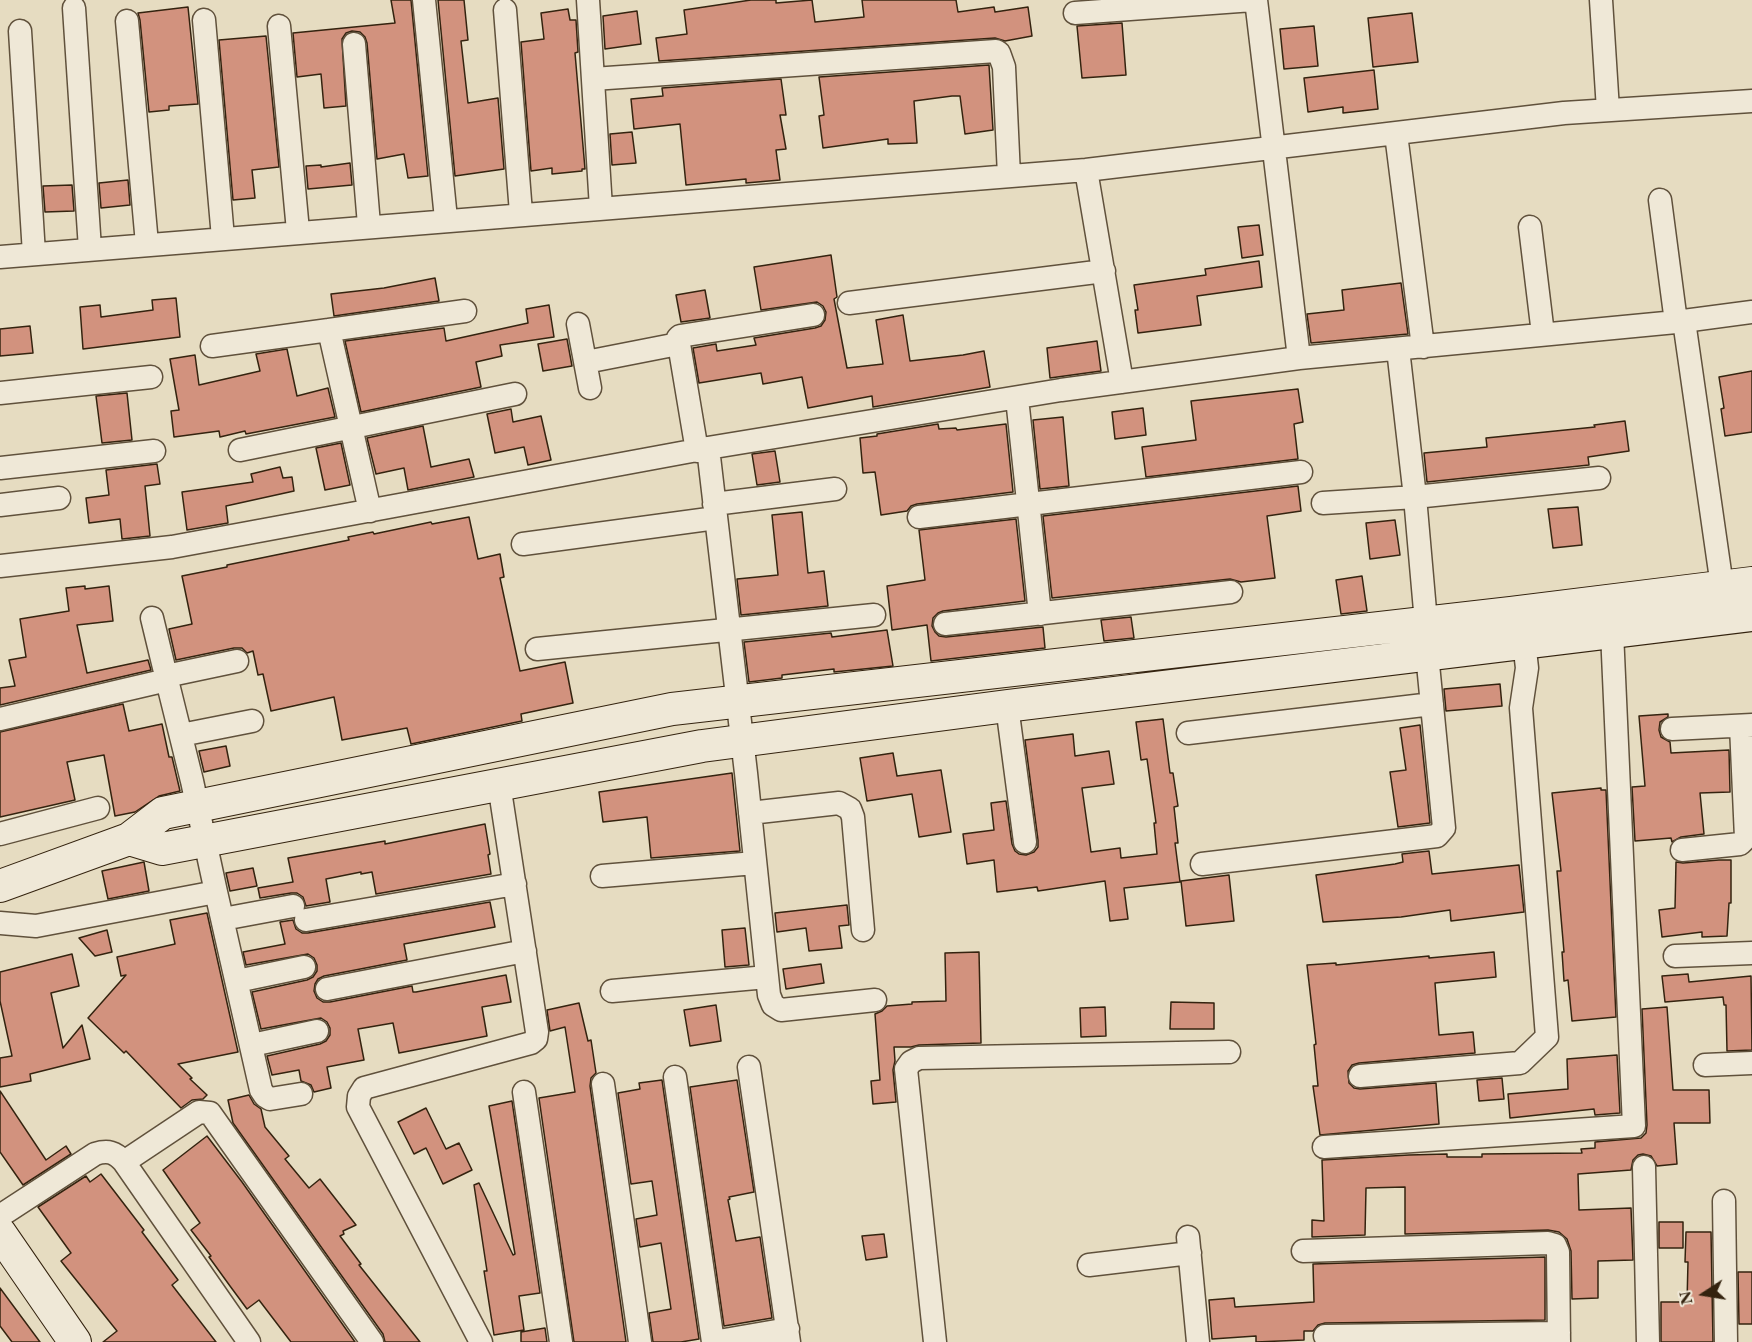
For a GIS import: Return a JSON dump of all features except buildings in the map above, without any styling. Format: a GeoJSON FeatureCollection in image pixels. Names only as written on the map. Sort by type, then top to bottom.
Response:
{"type":"FeatureCollection","features":[{"type":"Feature","properties":{"kind":"street"},"geometry":{"type":"LineString","coordinates":[[424,0],[446,219]]}},
{"type":"Feature","properties":{"kind":"street"},"geometry":{"type":"LineString","coordinates":[[588,0],[600,208]]}},
{"type":"Feature","properties":{"kind":"street"},"geometry":{"type":"LineString","coordinates":[[1075,13],[1255,0],[1299,358]]}},
{"type":"Feature","properties":{"kind":"street"},"geometry":{"type":"LineString","coordinates":[[1601,0],[1608,110]]}},
{"type":"Feature","properties":{"kind":"street"},"geometry":{"type":"LineString","coordinates":[[74,8],[90,249]]}},
{"type":"Feature","properties":{"kind":"street"},"geometry":{"type":"LineString","coordinates":[[505,10],[521,213]]}},
{"type":"Feature","properties":{"kind":"street"},"geometry":{"type":"LineString","coordinates":[[204,20],[223,238]]}},
{"type":"Feature","properties":{"kind":"street"},"geometry":{"type":"LineString","coordinates":[[127,21],[147,244]]}},
{"type":"Feature","properties":{"kind":"street"},"geometry":{"type":"LineString","coordinates":[[279,27],[298,231]]}},
{"type":"Feature","properties":{"kind":"street"},"geometry":{"type":"LineString","coordinates":[[20,31],[34,254]]}},
{"type":"Feature","properties":{"kind":"street"},"geometry":{"type":"LineString","coordinates":[[354,44],[369,225]]}},
{"type":"Feature","properties":{"kind":"street"},"geometry":{"type":"LineString","coordinates":[[593,79],[996,51],[1004,67],[1009,176]]}},
{"type":"Feature","properties":{"kind":"street"},"geometry":{"type":"LineString","coordinates":[[0,257],[369,225],[1086,170],[1564,113],[1752,101]]}},
{"type":"Feature","properties":{"kind":"street"},"geometry":{"type":"LineString","coordinates":[[1396,134],[1423,347]]}},
{"type":"Feature","properties":{"kind":"street"},"geometry":{"type":"LineString","coordinates":[[1086,170],[1122,382]]}},
{"type":"Feature","properties":{"kind":"street"},"geometry":{"type":"LineString","coordinates":[[0,886],[129,839],[163,813],[672,709],[1511,613],[1737,584],[1680,322],[1660,200]]}},
{"type":"Feature","properties":{"kind":"street"},"geometry":{"type":"LineString","coordinates":[[1530,226],[1543,334]]}},
{"type":"Feature","properties":{"kind":"street"},"geometry":{"type":"LineString","coordinates":[[849,303],[1104,271]]}},
{"type":"Feature","properties":{"kind":"street"},"geometry":{"type":"LineString","coordinates":[[212,346],[465,311]]}},
{"type":"Feature","properties":{"kind":"street"},"geometry":{"type":"LineString","coordinates":[[0,566],[172,547],[703,450],[1122,382],[1299,358],[1680,322],[1752,312]]}},
{"type":"Feature","properties":{"kind":"street"},"geometry":{"type":"LineString","coordinates":[[813,315],[680,336],[677,341],[715,511],[769,995],[772,1005],[781,1010],[875,1000]]}},
{"type":"Feature","properties":{"kind":"street"},"geometry":{"type":"LineString","coordinates":[[578,324],[590,388]]}},
{"type":"Feature","properties":{"kind":"street"},"geometry":{"type":"LineString","coordinates":[[329,330],[370,511]]}},
{"type":"Feature","properties":{"kind":"street"},"geometry":{"type":"LineString","coordinates":[[586,362],[678,344]]}},
{"type":"Feature","properties":{"kind":"street"},"geometry":{"type":"LineString","coordinates":[[1398,349],[1415,497],[1426,622]]}},
{"type":"Feature","properties":{"kind":"street"},"geometry":{"type":"LineString","coordinates":[[0,393],[151,377]]}},
{"type":"Feature","properties":{"kind":"street"},"geometry":{"type":"LineString","coordinates":[[240,450],[515,394]]}},
{"type":"Feature","properties":{"kind":"street"},"geometry":{"type":"LineString","coordinates":[[1017,398],[1040,614]]}},
{"type":"Feature","properties":{"kind":"street"},"geometry":{"type":"LineString","coordinates":[[0,468],[154,451]]}},
{"type":"Feature","properties":{"kind":"street"},"geometry":{"type":"LineString","coordinates":[[919,517],[1301,472]]}},
{"type":"Feature","properties":{"kind":"street"},"geometry":{"type":"LineString","coordinates":[[1323,503],[1415,497],[1599,478]]}},
{"type":"Feature","properties":{"kind":"street"},"geometry":{"type":"LineString","coordinates":[[523,544],[835,489]]}},
{"type":"Feature","properties":{"kind":"street"},"geometry":{"type":"LineString","coordinates":[[0,505],[59,498]]}},
{"type":"Feature","properties":{"kind":"street"},"geometry":{"type":"LineString","coordinates":[[945,624],[1231,592]]}},
{"type":"Feature","properties":{"kind":"street"},"geometry":{"type":"LineString","coordinates":[[537,649],[874,615]]}},
{"type":"Feature","properties":{"kind":"street"},"geometry":{"type":"LineString","coordinates":[[129,839],[162,849],[702,746],[1006,706],[1752,615]]}},
{"type":"Feature","properties":{"kind":"street"},"geometry":{"type":"LineString","coordinates":[[152,618],[206,839],[261,1090],[270,1099],[301,1094]]}},
{"type":"Feature","properties":{"kind":"street"},"geometry":{"type":"LineString","coordinates":[[1324,1147],[1634,1126],[1612,632]]}},
{"type":"Feature","properties":{"kind":"street"},"geometry":{"type":"LineString","coordinates":[[1360,1076],[1520,1063],[1547,1037],[1521,708],[1527,668],[1524,642]]}},
{"type":"Feature","properties":{"kind":"street"},"geometry":{"type":"LineString","coordinates":[[1202,864],[1437,836],[1442,833],[1444,828],[1427,654]]}},
{"type":"Feature","properties":{"kind":"street"},"geometry":{"type":"LineString","coordinates":[[0,719],[237,662]]}},
{"type":"Feature","properties":{"kind":"street"},"geometry":{"type":"LineString","coordinates":[[1188,733],[1432,704]]}},
{"type":"Feature","properties":{"kind":"street"},"geometry":{"type":"LineString","coordinates":[[1006,706],[1025,842]]}},
{"type":"Feature","properties":{"kind":"street"},"geometry":{"type":"LineString","coordinates":[[181,735],[252,721]]}},
{"type":"Feature","properties":{"kind":"street"},"geometry":{"type":"LineString","coordinates":[[1672,729],[1747,726],[1746,838],[1740,844],[1682,850]]}},
{"type":"Feature","properties":{"kind":"street"},"geometry":{"type":"LineString","coordinates":[[481,1342],[358,1107],[359,1096],[364,1088],[531,1043],[536,1038],[499,784]]}},
{"type":"Feature","properties":{"kind":"street"},"geometry":{"type":"LineString","coordinates":[[750,813],[839,803],[850,809],[853,817],[863,930]]}},
{"type":"Feature","properties":{"kind":"street"},"geometry":{"type":"LineString","coordinates":[[0,834],[98,808]]}},
{"type":"Feature","properties":{"kind":"street"},"geometry":{"type":"LineString","coordinates":[[602,876],[755,862]]}},
{"type":"Feature","properties":{"kind":"street"},"geometry":{"type":"LineString","coordinates":[[223,919],[299,913],[515,884]]}},
{"type":"Feature","properties":{"kind":"street"},"geometry":{"type":"LineString","coordinates":[[0,923],[36,926],[216,892]]}},
{"type":"Feature","properties":{"kind":"street"},"geometry":{"type":"LineString","coordinates":[[327,989],[525,951]]}},
{"type":"Feature","properties":{"kind":"street"},"geometry":{"type":"LineString","coordinates":[[1675,956],[1752,952]]}},
{"type":"Feature","properties":{"kind":"street"},"geometry":{"type":"LineString","coordinates":[[237,981],[304,967]]}},
{"type":"Feature","properties":{"kind":"street"},"geometry":{"type":"LineString","coordinates":[[612,991],[767,977]]}},
{"type":"Feature","properties":{"kind":"street"},"geometry":{"type":"LineString","coordinates":[[252,1045],[318,1031]]}},
{"type":"Feature","properties":{"kind":"street"},"geometry":{"type":"LineString","coordinates":[[935,1342],[906,1069],[911,1062],[919,1058],[1229,1052]]}},
{"type":"Feature","properties":{"kind":"street"},"geometry":{"type":"LineString","coordinates":[[1705,1065],[1752,1064]]}},
{"type":"Feature","properties":{"kind":"street"},"geometry":{"type":"LineString","coordinates":[[675,1077],[713,1342],[789,1335],[749,1067]]}},
{"type":"Feature","properties":{"kind":"street"},"geometry":{"type":"LineString","coordinates":[[603,1084],[640,1342]]}},
{"type":"Feature","properties":{"kind":"street"},"geometry":{"type":"LineString","coordinates":[[524,1092],[561,1342]]}},
{"type":"Feature","properties":{"kind":"street"},"geometry":{"type":"LineString","coordinates":[[124,1162],[199,1112],[210,1113],[372,1342]]}},
{"type":"Feature","properties":{"kind":"street"},"geometry":{"type":"LineString","coordinates":[[0,1216],[95,1154],[105,1150],[116,1153],[249,1342]]}},
{"type":"Feature","properties":{"kind":"street"},"geometry":{"type":"LineString","coordinates":[[1644,1167],[1648,1342]]}},
{"type":"Feature","properties":{"kind":"street"},"geometry":{"type":"LineString","coordinates":[[1724,1201],[1726,1342]]}},
{"type":"Feature","properties":{"kind":"street"},"geometry":{"type":"LineString","coordinates":[[0,1233],[9,1263],[75,1342]]}},
{"type":"Feature","properties":{"kind":"street"},"geometry":{"type":"LineString","coordinates":[[1303,1251],[1548,1243],[1556,1245],[1558,1252],[1559,1338],[1313,1340]]}},
{"type":"Feature","properties":{"kind":"street"},"geometry":{"type":"LineString","coordinates":[[1089,1266],[1189,1245],[1198,1342]]}}]}
